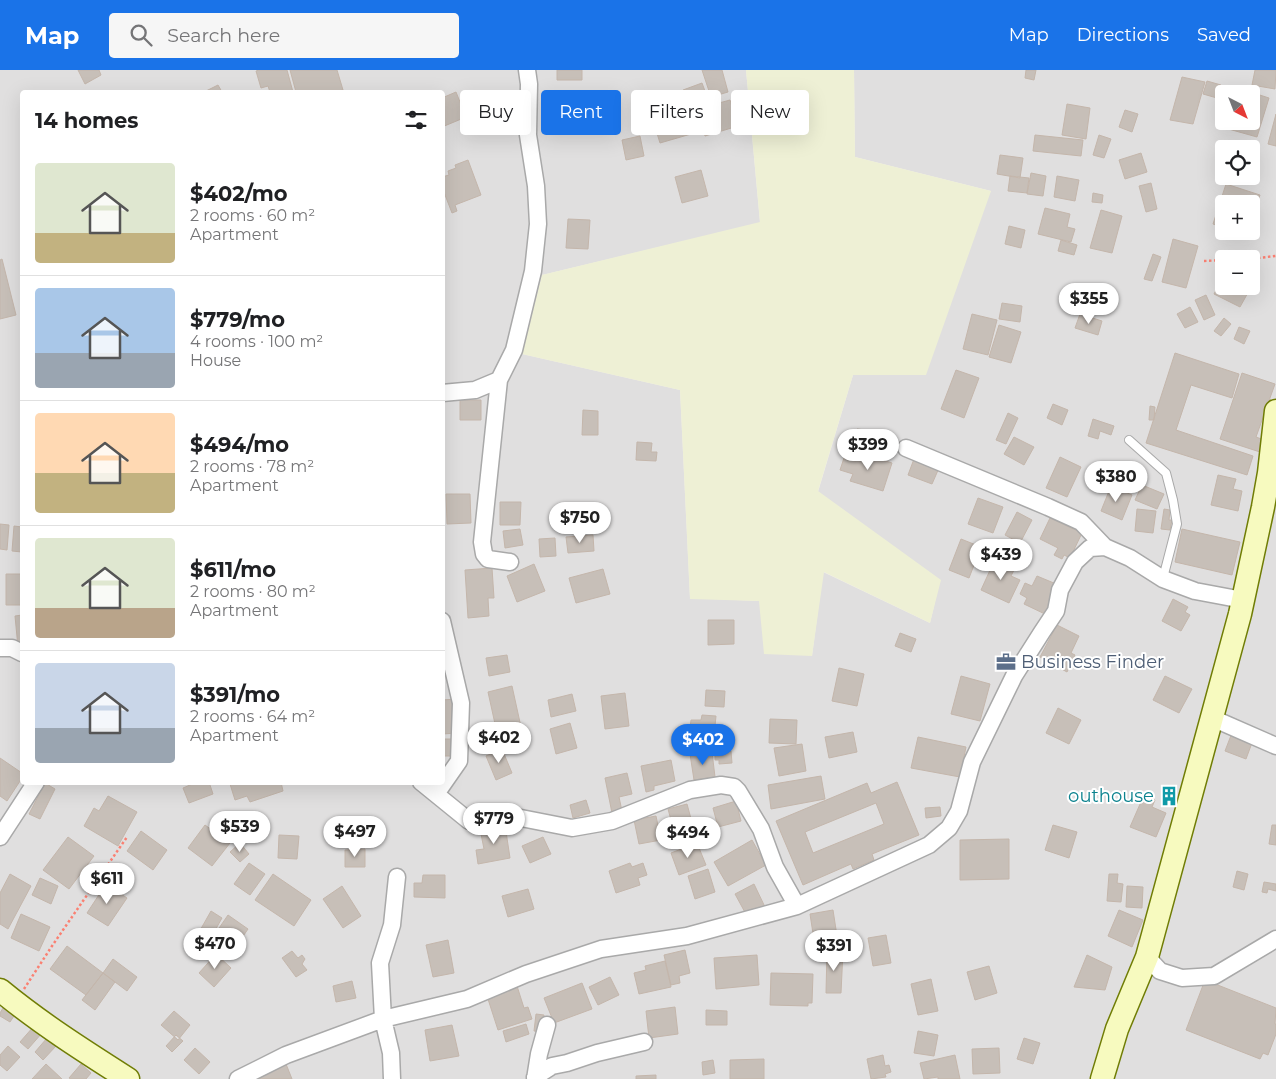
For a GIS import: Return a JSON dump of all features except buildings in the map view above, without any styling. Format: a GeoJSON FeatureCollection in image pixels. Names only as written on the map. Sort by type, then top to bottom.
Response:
{"type":"FeatureCollection","features":[{"type":"Feature","properties":{"kind":"street"},"geometry":{"type":"LineString","coordinates":[[510,562],[488,559],[484,554],[482,542],[499,380],[514,350],[533,271],[538,224],[536,186],[528,136],[529,84],[527,70]]}},
{"type":"Feature","properties":{"kind":"street"},"geometry":{"type":"LineString","coordinates":[[445,393],[475,390],[499,380]]}},
{"type":"Feature","properties":{"kind":"street"},"geometry":{"type":"LineString","coordinates":[[1102,1079],[1117,1028],[1147,957],[1243,600],[1263,507],[1272,475],[1276,411]]}},
{"type":"Feature","properties":{"kind":"street"},"geometry":{"type":"LineString","coordinates":[[906,448],[1081,522],[1105,546],[1130,558],[1163,578],[1195,592],[1243,600]]}},
{"type":"Feature","properties":{"kind":"street"},"geometry":{"type":"LineString","coordinates":[[238,1079],[286,1055],[383,1019],[467,1000],[526,974],[601,949],[687,936],[797,906],[929,845],[949,828],[960,811],[972,762],[1014,676],[1056,611],[1060,590],[1075,562],[1090,548],[1105,546]]}},
{"type":"Feature","properties":{"kind":"street"},"geometry":{"type":"LineString","coordinates":[[445,634],[461,703],[459,761],[445,781]]}},
{"type":"Feature","properties":{"kind":"street"},"geometry":{"type":"LineString","coordinates":[[0,648],[12,648],[20,652]]}},
{"type":"Feature","properties":{"kind":"street"},"geometry":{"type":"LineString","coordinates":[[1212,718],[1276,746]]}},
{"type":"Feature","properties":{"kind":"street"},"geometry":{"type":"LineString","coordinates":[[0,837],[34,785]]}},
{"type":"Feature","properties":{"kind":"street"},"geometry":{"type":"LineString","coordinates":[[425,785],[468,821],[521,818],[572,828],[612,821],[690,790],[721,785],[734,788],[738,791],[760,829],[775,867],[797,906]]}},
{"type":"Feature","properties":{"kind":"street"},"geometry":{"type":"LineString","coordinates":[[436,794],[442,785]]}},
{"type":"Feature","properties":{"kind":"street"},"geometry":{"type":"LineString","coordinates":[[392,1079],[391,1053],[383,1019],[380,963],[392,925],[397,877]]}},
{"type":"Feature","properties":{"kind":"street"},"geometry":{"type":"LineString","coordinates":[[1147,957],[1160,971],[1182,978],[1214,976],[1276,939]]}},
{"type":"Feature","properties":{"kind":"street"},"geometry":{"type":"LineString","coordinates":[[8,996],[82,1050],[128,1079]]}},
{"type":"Feature","properties":{"kind":"street"},"geometry":{"type":"LineString","coordinates":[[535,1078],[547,1025]]}},
{"type":"Feature","properties":{"kind":"street"},"geometry":{"type":"LineString","coordinates":[[535,1078],[552,1066],[644,1042]]}},
{"type":"Feature","properties":{"kind":"lane"},"geometry":{"type":"LineString","coordinates":[[1129,440],[1166,473],[1177,524],[1163,578]]}},
{"type":"Feature","properties":{"kind":"path"},"geometry":{"type":"LineString","coordinates":[[1260,258],[1276,256]]}},
{"type":"Feature","properties":{"kind":"path"},"geometry":{"type":"LineString","coordinates":[[1204,261],[1215,260]]}},
{"type":"Feature","properties":{"kind":"path"},"geometry":{"type":"LineString","coordinates":[[8,996],[52,946],[127,837]]}},
{"type":"Feature","properties":{"kind":"shaded area"},"geometry":{"type":"Polygon","coordinates":[[[0,70],[746,70],[748,90],[731,90],[731,135],[752,135],[760,223],[542,275],[522,354],[680,390],[690,598],[759,601],[812,656],[823,572],[930,623],[940,580],[818,492],[853,375],[991,191],[855,157],[854,70],[1276,70],[1276,1079],[0,1079],[0,70]]]}},
{"type":"Feature","properties":{"kind":"green space"},"geometry":{"type":"Polygon","coordinates":[[[746,70],[854,70],[855,157],[991,191],[926,375],[853,375],[818,491],[941,580],[930,623],[824,572],[812,656],[764,654],[759,601],[690,599],[680,390],[522,354],[542,275],[760,222],[752,135],[809,135],[809,90],[748,90],[746,70]]]}},
{"type":"Feature","properties":{"kind":"place","name":"Business Finder"},"geometry":{"type":"Point","coordinates":[1006,662]}},
{"type":"Feature","properties":{"kind":"place","name":"outhouse"},"geometry":{"type":"Point","coordinates":[1169,796]}}]}
